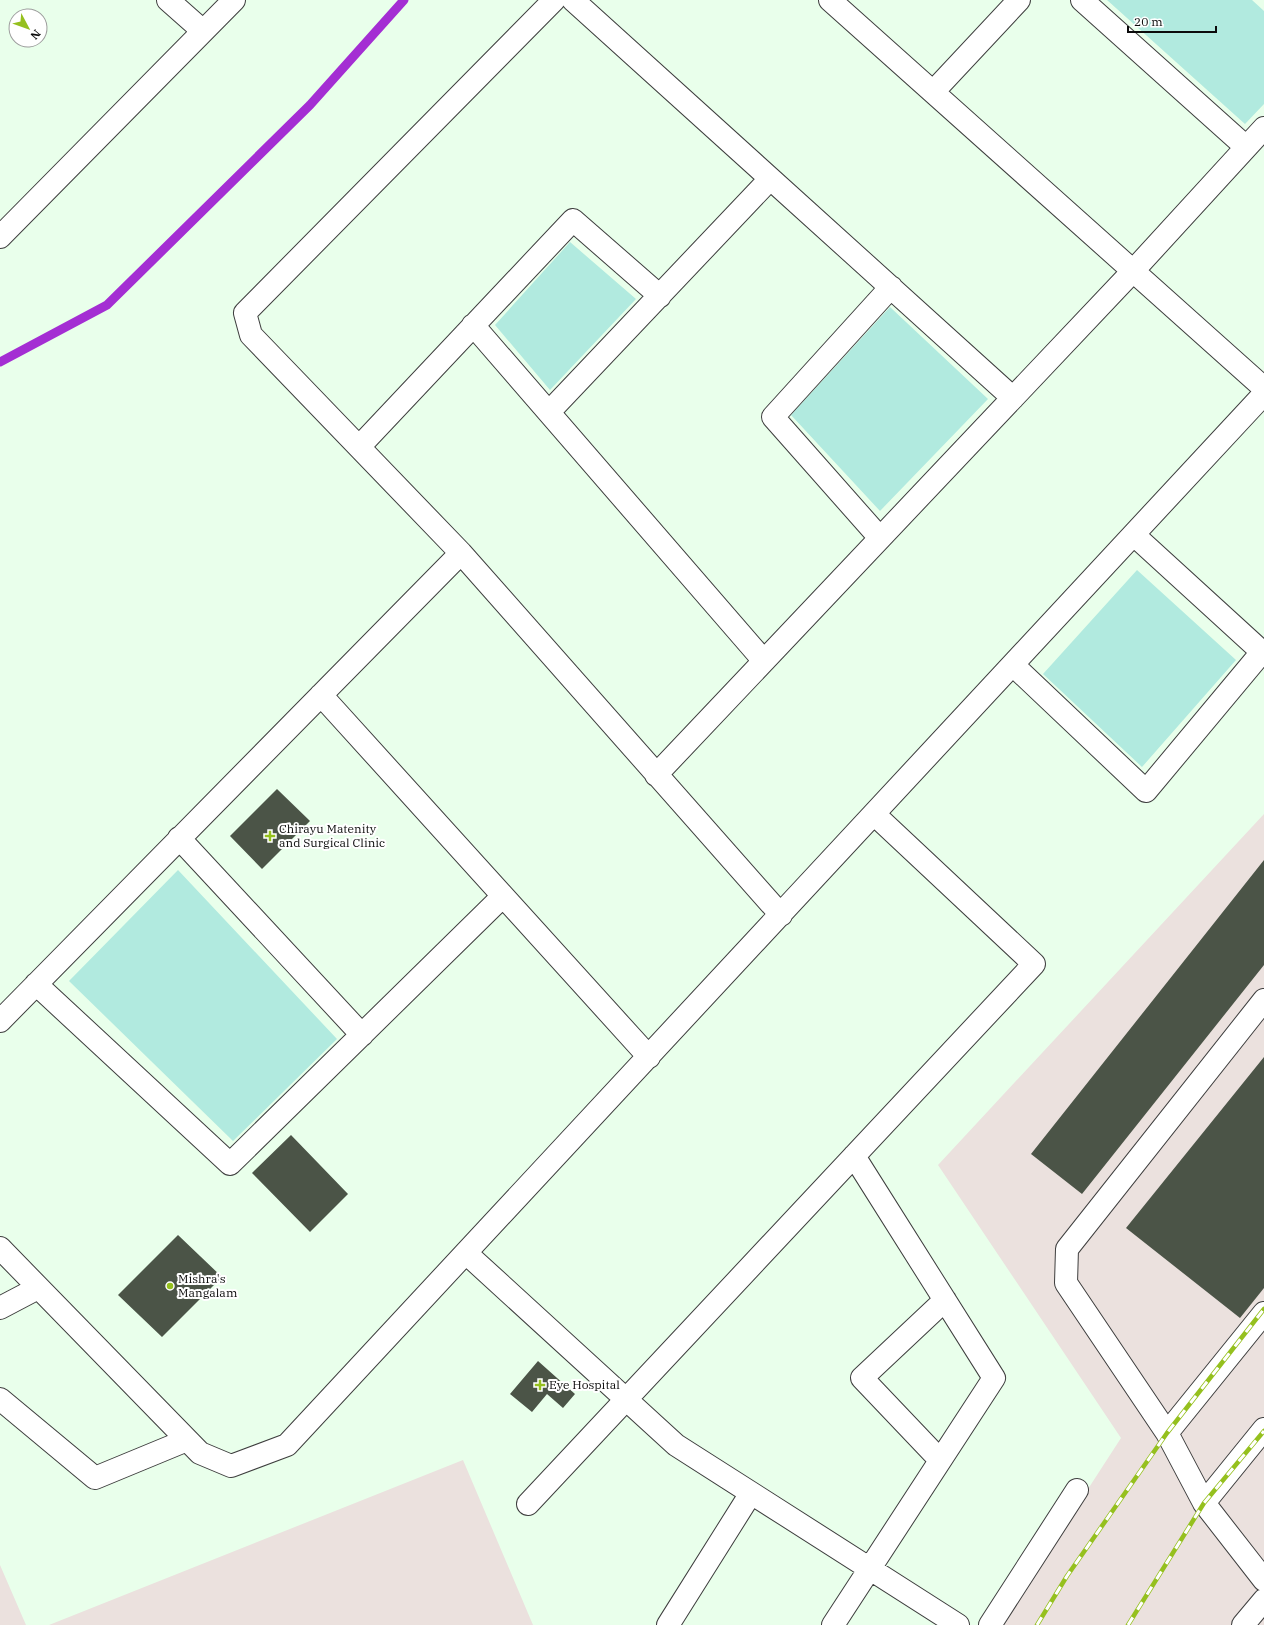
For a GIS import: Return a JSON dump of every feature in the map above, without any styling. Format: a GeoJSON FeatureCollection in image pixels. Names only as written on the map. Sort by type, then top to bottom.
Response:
{"type":"FeatureCollection","features":[{"type":"Feature","properties":{"kind":"street"},"geometry":{"type":"LineString","coordinates":[[168,0],[203,31]]}},
{"type":"Feature","properties":{"kind":"street"},"geometry":{"type":"LineString","coordinates":[[0,236],[234,0]]}},
{"type":"Feature","properties":{"kind":"street"},"geometry":{"type":"LineString","coordinates":[[554,0],[244,313],[252,335],[461,553],[781,915]]}},
{"type":"Feature","properties":{"kind":"street"},"geometry":{"type":"LineString","coordinates":[[573,0],[1013,398]]}},
{"type":"Feature","properties":{"kind":"street"},"geometry":{"type":"LineString","coordinates":[[830,0],[1264,388]]}},
{"type":"Feature","properties":{"kind":"street"},"geometry":{"type":"LineString","coordinates":[[933,92],[1020,0]]}},
{"type":"Feature","properties":{"kind":"street"},"geometry":{"type":"LineString","coordinates":[[1082,0],[1246,148]]}},
{"type":"Feature","properties":{"kind":"street"},"geometry":{"type":"LineString","coordinates":[[656,775],[1133,271],[1264,128]]}},
{"type":"Feature","properties":{"kind":"street"},"geometry":{"type":"LineString","coordinates":[[549,412],[770,178]]}},
{"type":"Feature","properties":{"kind":"street"},"geometry":{"type":"LineString","coordinates":[[360,447],[573,220],[660,296]]}},
{"type":"Feature","properties":{"kind":"street"},"geometry":{"type":"LineString","coordinates":[[880,538],[773,417],[891,287]]}},
{"type":"Feature","properties":{"kind":"street"},"geometry":{"type":"LineString","coordinates":[[474,325],[764,661]]}},
{"type":"Feature","properties":{"kind":"street"},"geometry":{"type":"LineString","coordinates":[[0,1248],[200,1453],[231,1466],[287,1445],[1264,394]]}},
{"type":"Feature","properties":{"kind":"street"},"geometry":{"type":"LineString","coordinates":[[1012,665],[1146,791],[1263,651],[1134,535]]}},
{"type":"Feature","properties":{"kind":"street"},"geometry":{"type":"LineString","coordinates":[[0,1020],[461,553]]}},
{"type":"Feature","properties":{"kind":"street"},"geometry":{"type":"LineString","coordinates":[[322,695],[648,1056]]}},
{"type":"Feature","properties":{"kind":"street"},"geometry":{"type":"LineString","coordinates":[[528,1504],[1034,964],[874,814]]}},
{"type":"Feature","properties":{"kind":"street"},"geometry":{"type":"LineString","coordinates":[[180,838],[362,1035]]}},
{"type":"Feature","properties":{"kind":"street"},"geometry":{"type":"LineString","coordinates":[[36,984],[230,1164],[503,896]]}},
{"type":"Feature","properties":{"kind":"street"},"geometry":{"type":"LineString","coordinates":[[1264,1000],[1067,1249],[1066,1283],[1167,1433],[1204,1503],[1264,1580]]}},
{"type":"Feature","properties":{"kind":"street"},"geometry":{"type":"LineString","coordinates":[[833,1625],[994,1378],[854,1156]]}},
{"type":"Feature","properties":{"kind":"street"},"geometry":{"type":"LineString","coordinates":[[466,1253],[676,1445],[958,1625]]}},
{"type":"Feature","properties":{"kind":"street"},"geometry":{"type":"LineString","coordinates":[[0,1308],[38,1288]]}},
{"type":"Feature","properties":{"kind":"street"},"geometry":{"type":"LineString","coordinates":[[940,1460],[862,1378],[945,1300]]}},
{"type":"Feature","properties":{"kind":"street"},"geometry":{"type":"LineString","coordinates":[[1167,1433],[1264,1313]]}},
{"type":"Feature","properties":{"kind":"street"},"geometry":{"type":"LineString","coordinates":[[0,1398],[95,1478],[187,1440]]}},
{"type":"Feature","properties":{"kind":"street"},"geometry":{"type":"LineString","coordinates":[[1204,1503],[1264,1429]]}},
{"type":"Feature","properties":{"kind":"street"},"geometry":{"type":"LineString","coordinates":[[990,1625],[1077,1490]]}},
{"type":"Feature","properties":{"kind":"street"},"geometry":{"type":"LineString","coordinates":[[668,1625],[751,1493]]}},
{"type":"Feature","properties":{"kind":"street"},"geometry":{"type":"LineString","coordinates":[[1243,1625],[1264,1600]]}},
{"type":"Feature","properties":{"kind":"shaded area"},"geometry":{"type":"Polygon","coordinates":[[[1107,0],[1252,0],[1264,11],[1264,104],[1245,124],[1107,0]]]}},
{"type":"Feature","properties":{"kind":"shaded area"},"geometry":{"type":"Polygon","coordinates":[[[570,242],[636,299],[550,390],[495,325],[570,242]]]}},
{"type":"Feature","properties":{"kind":"shaded area"},"geometry":{"type":"Polygon","coordinates":[[[890,307],[988,399],[880,511],[791,415],[890,307]]]}},
{"type":"Feature","properties":{"kind":"shaded area"},"geometry":{"type":"Polygon","coordinates":[[[1137,570],[1236,660],[1142,767],[1043,674],[1137,570]]]}},
{"type":"Feature","properties":{"kind":"shaded area"},"geometry":{"type":"Polygon","coordinates":[[[1264,814],[1264,1625],[1000,1625],[1121,1438],[938,1165],[1264,814]]]}},
{"type":"Feature","properties":{"kind":"shaded area"},"geometry":{"type":"Polygon","coordinates":[[[178,870],[337,1039],[233,1141],[69,981],[178,870]]]}},
{"type":"Feature","properties":{"kind":"shaded area"},"geometry":{"type":"Polygon","coordinates":[[[463,1460],[533,1625],[49,1625],[463,1460]]]}},
{"type":"Feature","properties":{"kind":"shaded area"},"geometry":{"type":"Polygon","coordinates":[[[0,1565],[26,1625],[0,1625],[0,1565]]]}},
{"type":"Feature","properties":{"kind":"building"},"geometry":{"type":"Polygon","coordinates":[[[277,789],[310,821],[262,869],[230,836],[277,789]]]}},
{"type":"Feature","properties":{"kind":"building"},"geometry":{"type":"Polygon","coordinates":[[[1264,860],[1264,965],[1082,1194],[1031,1154],[1264,860]]]}},
{"type":"Feature","properties":{"kind":"building"},"geometry":{"type":"Polygon","coordinates":[[[1264,1057],[1264,1288],[1240,1318],[1126,1228],[1264,1057]]]}},
{"type":"Feature","properties":{"kind":"building"},"geometry":{"type":"Polygon","coordinates":[[[291,1135],[348,1194],[310,1232],[252,1173],[291,1135]]]}},
{"type":"Feature","properties":{"kind":"building","name":"Mishra's Mangalam"},"geometry":{"type":"Polygon","coordinates":[[[178,1235],[222,1277],[162,1337],[118,1295],[178,1235]]]}},
{"type":"Feature","properties":{"kind":"building"},"geometry":{"type":"Polygon","coordinates":[[[538,1361],[575,1394],[563,1408],[547,1394],[532,1412],[510,1394],[538,1361]]]}},
{"type":"Feature","properties":{"kind":"waterway"},"geometry":{"type":"LineString","coordinates":[[0,362],[107,305],[310,105],[404,0]]}},
{"type":"Feature","properties":{"kind":"railway"},"geometry":{"type":"LineString","coordinates":[[1037,1625],[1067,1576],[1167,1433],[1264,1309]]}},
{"type":"Feature","properties":{"kind":"railway"},"geometry":{"type":"LineString","coordinates":[[1128,1625],[1204,1503],[1264,1431]]}},
{"type":"Feature","properties":{"kind":"place","name":"Chirayu Matenity and Surgical Clinic"},"geometry":{"type":"Point","coordinates":[270,836]}},
{"type":"Feature","properties":{"kind":"place","name":"Mishra's Mangalam"},"geometry":{"type":"Point","coordinates":[170,1286]}},
{"type":"Feature","properties":{"kind":"place","name":"Eye Hospital"},"geometry":{"type":"Point","coordinates":[540,1385]}}]}
